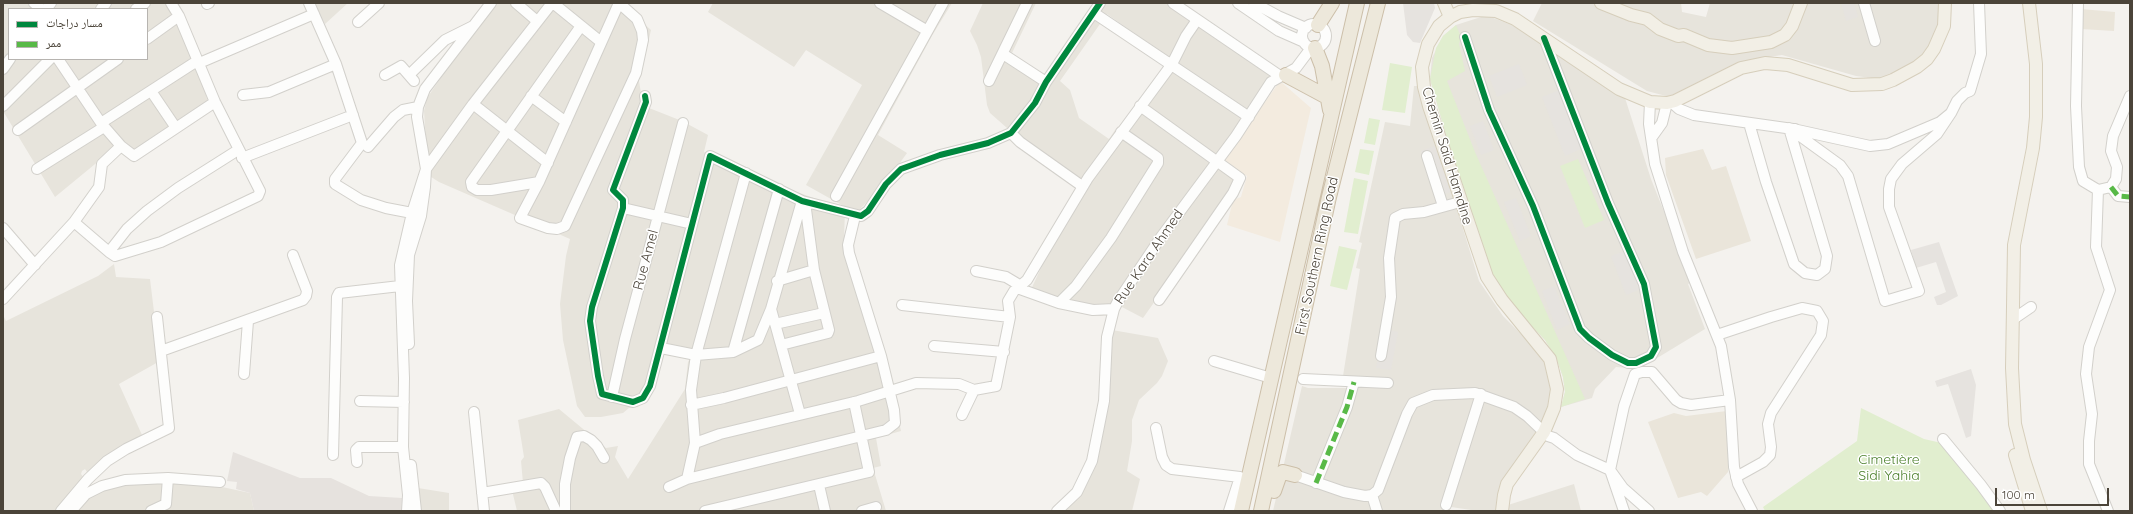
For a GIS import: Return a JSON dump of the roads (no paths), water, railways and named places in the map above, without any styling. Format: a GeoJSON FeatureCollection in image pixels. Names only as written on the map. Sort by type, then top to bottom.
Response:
{"type":"FeatureCollection","features":[{"type":"Feature","properties":{"kind":"highway"},"geometry":{"type":"LineString","coordinates":[[1312,26],[1332,3]]}},
{"type":"Feature","properties":{"kind":"highway","name":"First Southern Ring Road"},"geometry":{"type":"LineString","coordinates":[[1241,511],[1307,216],[1332,118],[1349,32],[1357,3]]}},
{"type":"Feature","properties":{"kind":"highway","name":"First Southern Ring Road"},"geometry":{"type":"LineString","coordinates":[[1261,511],[1297,377],[1329,197],[1378,3]]}},
{"type":"Feature","properties":{"kind":"highway"},"geometry":{"type":"LineString","coordinates":[[1309,46],[1322,66],[1332,118]]}},
{"type":"Feature","properties":{"kind":"highway"},"geometry":{"type":"LineString","coordinates":[[1283,75],[1327,97]]}},
{"type":"Feature","properties":{"kind":"highway"},"geometry":{"type":"LineString","coordinates":[[1240,477],[1271,381]]}},
{"type":"Feature","properties":{"kind":"highway"},"geometry":{"type":"LineString","coordinates":[[1269,511],[1280,474],[1283,472],[1296,475]]}},
{"type":"Feature","properties":{"kind":"main road"},"geometry":{"type":"LineString","coordinates":[[1444,3],[1450,17]]}},
{"type":"Feature","properties":{"kind":"main road"},"geometry":{"type":"LineString","coordinates":[[1601,3],[1631,15],[1647,19],[1660,29],[1678,36],[1684,35],[1708,44],[1732,48],[1771,42],[1784,35],[1792,26],[1801,3]]}},
{"type":"Feature","properties":{"kind":"main road","name":"Chemin Saïd Hamdine"},"geometry":{"type":"LineString","coordinates":[[1502,511],[1504,494],[1508,484],[1544,432],[1557,397],[1550,359],[1494,291],[1478,255],[1429,106],[1422,75],[1422,67],[1428,44],[1439,26],[1450,17],[1473,10],[1496,11],[1515,19],[1584,67],[1619,89],[1650,102],[1669,102],[1741,68],[1765,63],[1788,65],[1852,86],[1882,84],[1893,80],[1917,67],[1927,59],[1934,49],[1944,26],[1945,3]]}},
{"type":"Feature","properties":{"kind":"main road"},"geometry":{"type":"LineString","coordinates":[[2023,3],[2028,50],[2029,115],[2025,155],[2008,240],[2006,372],[2008,421],[2013,447],[2032,511]]}},
{"type":"Feature","properties":{"kind":"main road"},"geometry":{"type":"LineString","coordinates":[[2029,3],[2036,64],[2036,117],[2033,148],[2014,246],[2012,320],[2013,401],[2015,424],[2024,460],[2041,511]]}},
{"type":"Feature","properties":{"kind":"street"},"geometry":{"type":"LineString","coordinates":[[74,222],[108,252],[115,256],[161,242],[254,199],[260,191],[214,102],[201,61],[171,3]]}},
{"type":"Feature","properties":{"kind":"street"},"geometry":{"type":"LineString","coordinates":[[309,3],[336,64],[362,143],[335,179],[335,184],[361,200],[412,213]]}},
{"type":"Feature","properties":{"kind":"street"},"geometry":{"type":"LineString","coordinates":[[358,22],[379,3]]}},
{"type":"Feature","properties":{"kind":"street"},"geometry":{"type":"LineString","coordinates":[[416,511],[408,440],[410,389],[408,293],[410,255],[421,216],[426,169],[417,118],[418,107],[425,89],[475,26],[491,3]]}},
{"type":"Feature","properties":{"kind":"street"},"geometry":{"type":"LineString","coordinates":[[516,3],[537,21]]}},
{"type":"Feature","properties":{"kind":"street"},"geometry":{"type":"LineString","coordinates":[[407,511],[408,496],[403,447],[404,402],[400,265],[412,213],[426,169],[473,104],[552,3],[601,42]]}},
{"type":"Feature","properties":{"kind":"street"},"geometry":{"type":"LineString","coordinates":[[619,3],[637,19],[642,31],[643,40],[636,73],[565,226],[561,229],[548,228],[520,218],[548,163],[601,42],[619,3]]}},
{"type":"Feature","properties":{"kind":"street"},"geometry":{"type":"LineString","coordinates":[[880,3],[926,30]]}},
{"type":"Feature","properties":{"kind":"street"},"geometry":{"type":"LineString","coordinates":[[836,196],[926,30],[943,3]]}},
{"type":"Feature","properties":{"kind":"street"},"geometry":{"type":"LineString","coordinates":[[989,81],[1027,3]]}},
{"type":"Feature","properties":{"kind":"street"},"geometry":{"type":"LineString","coordinates":[[645,96],[646,102],[613,190],[624,200],[623,208],[592,307],[590,321],[602,394],[633,402],[643,398],[650,386],[710,156],[778,190],[804,201],[855,216],[861,216],[868,211],[886,184],[901,169],[940,154],[988,143],[1011,133],[1036,103],[1046,82],[1100,3]]}},
{"type":"Feature","properties":{"kind":"street"},"geometry":{"type":"LineString","coordinates":[[1173,3],[1283,75]]}},
{"type":"Feature","properties":{"kind":"street"},"geometry":{"type":"LineString","coordinates":[[1238,3],[1279,31],[1309,46],[1322,45],[1326,38],[1324,30],[1283,19],[1254,3]]}},
{"type":"Feature","properties":{"kind":"street"},"geometry":{"type":"LineString","coordinates":[[1864,3],[1875,41]]}},
{"type":"Feature","properties":{"kind":"street"},"geometry":{"type":"LineString","coordinates":[[1792,129],[1840,165],[1848,176],[1885,302],[1919,291],[1889,207],[1888,189],[1891,179],[1902,164],[1937,134],[1957,101],[1965,93],[1970,91],[1978,66],[1981,42],[1979,3]]}},
{"type":"Feature","properties":{"kind":"street"},"geometry":{"type":"LineString","coordinates":[[2078,3],[2076,106],[2079,168],[2083,180],[2098,190],[2111,187],[2115,183],[2118,175],[2117,167],[2111,151],[2113,136],[2130,96]]}},
{"type":"Feature","properties":{"kind":"street"},"geometry":{"type":"LineString","coordinates":[[1094,12],[1249,117]]}},
{"type":"Feature","properties":{"kind":"street"},"geometry":{"type":"LineString","coordinates":[[37,169],[151,91],[201,61],[314,14]]}},
{"type":"Feature","properties":{"kind":"street"},"geometry":{"type":"LineString","coordinates":[[148,38],[179,16]]}},
{"type":"Feature","properties":{"kind":"street"},"geometry":{"type":"LineString","coordinates":[[695,442],[800,414],[854,402],[922,383],[959,384],[974,390],[996,386],[1010,317],[1008,301],[1014,291],[1027,280],[1082,186],[1172,64],[1186,36],[1197,20]]}},
{"type":"Feature","properties":{"kind":"street"},"geometry":{"type":"LineString","coordinates":[[385,75],[401,66],[411,78],[445,40],[475,26]]}},
{"type":"Feature","properties":{"kind":"street"},"geometry":{"type":"LineString","coordinates":[[539,182],[491,190],[477,190],[472,187],[471,182],[581,26]]}},
{"type":"Feature","properties":{"kind":"street"},"geometry":{"type":"LineString","coordinates":[[1309,46],[1303,34],[1312,26]]}},
{"type":"Feature","properties":{"kind":"street"},"geometry":{"type":"LineString","coordinates":[[1465,37],[1489,110],[1533,206],[1580,329],[1589,338],[1612,355],[1628,363],[1636,363],[1651,356],[1656,347],[1644,284],[1608,203],[1544,38]]}},
{"type":"Feature","properties":{"kind":"street","name":"Rue Kara Ahmed"},"geometry":{"type":"LineString","coordinates":[[1057,511],[1077,492],[1092,461],[1104,402],[1107,337],[1114,309],[1161,237],[1249,117],[1271,82],[1303,60],[1309,46]]}},
{"type":"Feature","properties":{"kind":"street"},"geometry":{"type":"LineString","coordinates":[[1003,54],[1046,82]]}},
{"type":"Feature","properties":{"kind":"street"},"geometry":{"type":"LineString","coordinates":[[3,69],[9,60]]}},
{"type":"Feature","properties":{"kind":"street"},"geometry":{"type":"LineString","coordinates":[[3,106],[49,60]]}},
{"type":"Feature","properties":{"kind":"street"},"geometry":{"type":"LineString","coordinates":[[59,60],[102,125],[121,146],[134,156],[214,102]]}},
{"type":"Feature","properties":{"kind":"street"},"geometry":{"type":"LineString","coordinates":[[18,130],[117,60]]}},
{"type":"Feature","properties":{"kind":"street"},"geometry":{"type":"LineString","coordinates":[[243,95],[269,92],[336,64]]}},
{"type":"Feature","properties":{"kind":"street"},"geometry":{"type":"LineString","coordinates":[[151,91],[176,128]]}},
{"type":"Feature","properties":{"kind":"street"},"geometry":{"type":"LineString","coordinates":[[531,96],[566,122]]}},
{"type":"Feature","properties":{"kind":"street"},"geometry":{"type":"LineString","coordinates":[[1650,102],[1649,124],[1655,164],[1665,199],[1724,356],[1730,400],[1733,455],[1736,477],[1752,511]]}},
{"type":"Feature","properties":{"kind":"street"},"geometry":{"type":"LineString","coordinates":[[1652,137],[1662,123],[1669,102],[1679,109],[1694,115],[1792,129],[1842,140],[1879,146],[1898,141],[1940,122],[1951,113]]}},
{"type":"Feature","properties":{"kind":"street"},"geometry":{"type":"LineString","coordinates":[[473,104],[548,163]]}},
{"type":"Feature","properties":{"kind":"street"},"geometry":{"type":"LineString","coordinates":[[1140,106],[1240,176],[1238,184],[1159,300]]}},
{"type":"Feature","properties":{"kind":"street"},"geometry":{"type":"LineString","coordinates":[[368,147],[394,117],[403,110],[418,107]]}},
{"type":"Feature","properties":{"kind":"street"},"geometry":{"type":"LineString","coordinates":[[108,252],[127,229],[147,211],[178,188],[240,154],[353,115]]}},
{"type":"Feature","properties":{"kind":"street","name":"Rue Amel"},"geometry":{"type":"LineString","coordinates":[[612,397],[682,123]]}},
{"type":"Feature","properties":{"kind":"street"},"geometry":{"type":"LineString","coordinates":[[1749,123],[1766,182],[1794,264],[1805,273],[1817,275],[1825,269],[1827,256],[1792,129]]}},
{"type":"Feature","properties":{"kind":"street"},"geometry":{"type":"LineString","coordinates":[[1059,303],[1076,286],[1111,238],[1158,163],[1154,154],[1121,132]]}},
{"type":"Feature","properties":{"kind":"street"},"geometry":{"type":"LineString","coordinates":[[1011,133],[1027,147],[1082,186]]}},
{"type":"Feature","properties":{"kind":"street"},"geometry":{"type":"LineString","coordinates":[[3,299],[74,222],[99,186],[102,164],[121,146]]}},
{"type":"Feature","properties":{"kind":"street"},"geometry":{"type":"LineString","coordinates":[[1427,156],[1443,206]]}},
{"type":"Feature","properties":{"kind":"street"},"geometry":{"type":"LineString","coordinates":[[688,479],[695,442],[691,390],[696,355],[746,173]]}},
{"type":"Feature","properties":{"kind":"street"},"geometry":{"type":"LineString","coordinates":[[2111,187],[2118,196],[2130,197]]}},
{"type":"Feature","properties":{"kind":"street"},"geometry":{"type":"LineString","coordinates":[[733,352],[778,190]]}},
{"type":"Feature","properties":{"kind":"street"},"geometry":{"type":"LineString","coordinates":[[2098,190],[2096,248],[2110,290],[2089,347],[2086,374],[2092,414],[2089,441],[2089,464],[2108,511]]}},
{"type":"Feature","properties":{"kind":"street"},"geometry":{"type":"LineString","coordinates":[[782,345],[828,333],[829,330],[814,270],[804,201]]}},
{"type":"Feature","properties":{"kind":"street"},"geometry":{"type":"LineString","coordinates":[[661,348],[696,355],[733,352],[758,340],[771,309],[777,281],[804,201]]}},
{"type":"Feature","properties":{"kind":"street"},"geometry":{"type":"LineString","coordinates":[[1381,356],[1390,296],[1389,258],[1394,222],[1397,217],[1403,214],[1424,212],[1460,202]]}},
{"type":"Feature","properties":{"kind":"street"},"geometry":{"type":"LineString","coordinates":[[623,208],[692,224]]}},
{"type":"Feature","properties":{"kind":"street"},"geometry":{"type":"LineString","coordinates":[[669,487],[688,479],[886,430],[895,423],[890,391],[881,356],[849,253],[848,245],[855,216]]}},
{"type":"Feature","properties":{"kind":"street"},"geometry":{"type":"LineString","coordinates":[[3,228],[34,266]]}},
{"type":"Feature","properties":{"kind":"street"},"geometry":{"type":"LineString","coordinates":[[161,351],[296,303],[306,296],[307,291],[292,255]]}},
{"type":"Feature","properties":{"kind":"street"},"geometry":{"type":"LineString","coordinates":[[777,281],[814,270]]}},
{"type":"Feature","properties":{"kind":"street"},"geometry":{"type":"LineString","coordinates":[[976,271],[1006,277],[1021,286],[1020,289],[1025,292],[1059,303],[1093,310],[1114,309]]}},
{"type":"Feature","properties":{"kind":"street"},"geometry":{"type":"LineString","coordinates":[[333,455],[337,297],[339,293],[400,286]]}},
{"type":"Feature","properties":{"kind":"street"},"geometry":{"type":"LineString","coordinates":[[902,305],[1010,317]]}},
{"type":"Feature","properties":{"kind":"street"},"geometry":{"type":"LineString","coordinates":[[2012,320],[2032,307]]}},
{"type":"Feature","properties":{"kind":"street"},"geometry":{"type":"LineString","coordinates":[[1717,335],[1771,316],[1802,308],[1817,311],[1823,321],[1820,335],[1771,413],[1768,424],[1772,447],[1770,455],[1763,462],[1736,477]]}},
{"type":"Feature","properties":{"kind":"street"},"geometry":{"type":"LineString","coordinates":[[771,309],[782,345],[789,379],[800,414]]}},
{"type":"Feature","properties":{"kind":"street"},"geometry":{"type":"LineString","coordinates":[[775,324],[824,313]]}},
{"type":"Feature","properties":{"kind":"street"},"geometry":{"type":"LineString","coordinates":[[61,511],[88,479],[107,461],[126,449],[169,428],[157,317]]}},
{"type":"Feature","properties":{"kind":"street"},"geometry":{"type":"LineString","coordinates":[[244,374],[248,321]]}},
{"type":"Feature","properties":{"kind":"street"},"geometry":{"type":"LineString","coordinates":[[934,346],[1004,352]]}},
{"type":"Feature","properties":{"kind":"street"},"geometry":{"type":"LineString","coordinates":[[691,405],[724,398],[789,379],[881,356]]}},
{"type":"Feature","properties":{"kind":"street"},"geometry":{"type":"LineString","coordinates":[[1214,361],[1271,381]]}},
{"type":"Feature","properties":{"kind":"street"},"geometry":{"type":"LineString","coordinates":[[1624,511],[1610,470],[1624,406],[1635,374],[1652,372],[1676,400],[1685,404],[1730,400]]}},
{"type":"Feature","properties":{"kind":"street"},"geometry":{"type":"LineString","coordinates":[[1297,377],[1354,382],[1388,383]]}},
{"type":"Feature","properties":{"kind":"street"},"geometry":{"type":"LineString","coordinates":[[1316,482],[1347,408],[1354,382]]}},
{"type":"Feature","properties":{"kind":"street"},"geometry":{"type":"LineString","coordinates":[[962,414],[974,390]]}},
{"type":"Feature","properties":{"kind":"street"},"geometry":{"type":"LineString","coordinates":[[1296,475],[1344,492],[1365,496],[1372,495],[1380,485],[1407,414],[1413,403],[1424,398],[1464,392],[1481,394],[1520,411],[1544,432],[1577,455],[1610,470],[1623,488],[1649,511]]}},
{"type":"Feature","properties":{"kind":"street"},"geometry":{"type":"LineString","coordinates":[[1446,505],[1481,394]]}},
{"type":"Feature","properties":{"kind":"street"},"geometry":{"type":"LineString","coordinates":[[360,401],[404,402]]}},
{"type":"Feature","properties":{"kind":"street"},"geometry":{"type":"LineString","coordinates":[[705,511],[869,472],[854,402]]}},
{"type":"Feature","properties":{"kind":"street"},"geometry":{"type":"LineString","coordinates":[[474,412],[484,511]]}},
{"type":"Feature","properties":{"kind":"street"},"geometry":{"type":"LineString","coordinates":[[1156,428],[1162,457],[1166,465],[1172,469],[1240,477],[1229,511]]}},
{"type":"Feature","properties":{"kind":"street"},"geometry":{"type":"LineString","coordinates":[[565,511],[565,484],[570,458],[577,437],[584,436],[591,440],[597,446],[604,458]]}},
{"type":"Feature","properties":{"kind":"street"},"geometry":{"type":"LineString","coordinates":[[1943,439],[2000,511]]}},
{"type":"Feature","properties":{"kind":"street"},"geometry":{"type":"LineString","coordinates":[[357,462],[356,450],[359,447],[403,447]]}},
{"type":"Feature","properties":{"kind":"street"},"geometry":{"type":"LineString","coordinates":[[71,511],[86,494],[102,486],[125,480],[168,478],[220,482]]}},
{"type":"Feature","properties":{"kind":"street"},"geometry":{"type":"LineString","coordinates":[[151,511],[166,504],[168,478]]}},
{"type":"Feature","properties":{"kind":"street"},"geometry":{"type":"LineString","coordinates":[[482,493],[541,483],[545,487],[556,511]]}},
{"type":"Feature","properties":{"kind":"street"},"geometry":{"type":"LineString","coordinates":[[819,484],[825,511]]}},
{"type":"Feature","properties":{"kind":"street"},"geometry":{"type":"LineString","coordinates":[[1068,511],[1077,492]]}},
{"type":"Feature","properties":{"kind":"street"},"geometry":{"type":"LineString","coordinates":[[1372,495],[1377,511]]}},
{"type":"Feature","properties":{"kind":"street"},"geometry":{"type":"LineString","coordinates":[[862,511],[876,507]]}},
{"type":"Feature","properties":{"kind":"park label","name":"Cimetière Sidi Yahia"},"geometry":{"type":"Point","coordinates":[1889,468]}}]}
